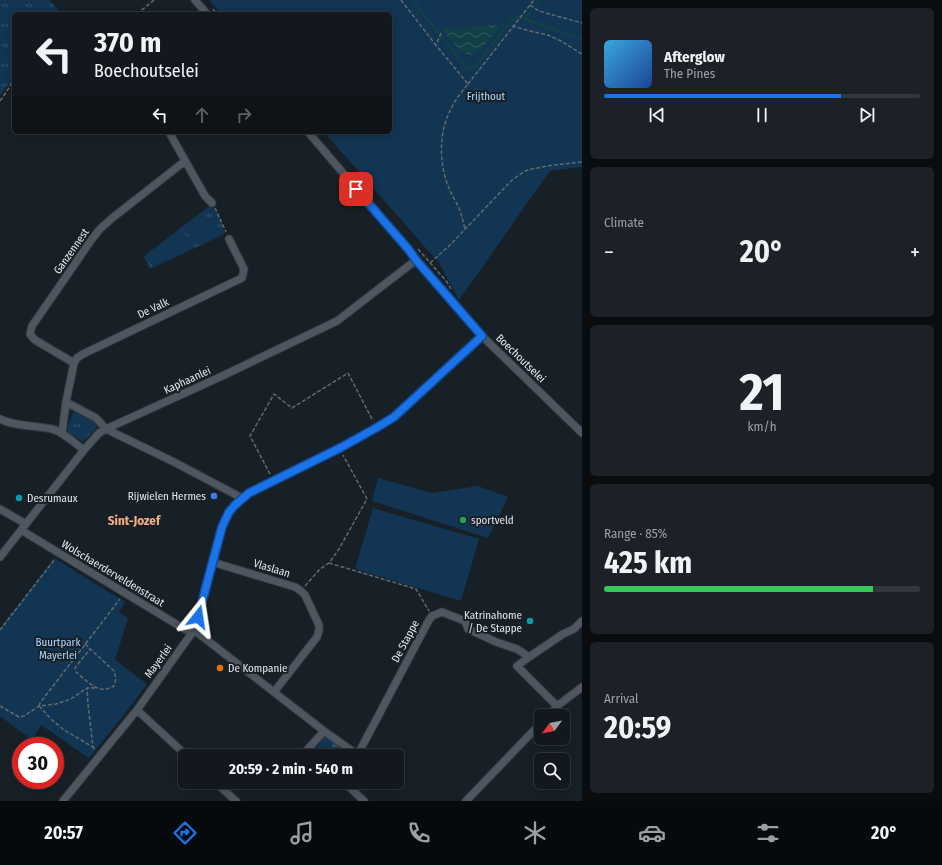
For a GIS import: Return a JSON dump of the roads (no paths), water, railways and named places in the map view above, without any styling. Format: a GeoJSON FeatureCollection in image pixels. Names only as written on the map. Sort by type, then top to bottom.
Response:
{"type":"FeatureCollection","features":[{"type":"Feature","properties":{"kind":"street"},"geometry":{"type":"LineString","coordinates":[[195,0],[205,12]]}},
{"type":"Feature","properties":{"kind":"street"},"geometry":{"type":"LineString","coordinates":[[170,134],[204,196],[212,203]]}},
{"type":"Feature","properties":{"kind":"street","name":"Boechoutselei"},"geometry":{"type":"LineString","coordinates":[[310,134],[482,336],[582,433]]}},
{"type":"Feature","properties":{"kind":"street","name":"Ganzennest"},"geometry":{"type":"LineString","coordinates":[[74,363],[35,340],[30,334],[32,326],[100,229],[185,160]]}},
{"type":"Feature","properties":{"kind":"street","name":"De Valk"},"geometry":{"type":"LineString","coordinates":[[74,363],[77,358],[83,354],[242,278],[244,269],[229,239]]}},
{"type":"Feature","properties":{"kind":"street","name":"Kaphaanlei"},"geometry":{"type":"LineString","coordinates":[[0,557],[99,433],[337,321],[416,260]]}},
{"type":"Feature","properties":{"kind":"street","name":"Mayerlei"},"geometry":{"type":"LineString","coordinates":[[63,801],[137,710],[194,630],[222,527],[229,512],[249,493],[340,448],[394,417],[482,336]]}},
{"type":"Feature","properties":{"kind":"street"},"geometry":{"type":"LineString","coordinates":[[62,433],[66,402],[74,363]]}},
{"type":"Feature","properties":{"kind":"street"},"geometry":{"type":"LineString","coordinates":[[66,402],[96,418],[106,429],[174,462],[242,498]]}},
{"type":"Feature","properties":{"kind":"street"},"geometry":{"type":"LineString","coordinates":[[0,419],[15,424],[53,430],[62,433],[84,450]]}},
{"type":"Feature","properties":{"kind":"street","name":"Wolschaerderveldenstraat"},"geometry":{"type":"LineString","coordinates":[[0,509],[59,553],[186,630],[194,630],[348,749]]}},
{"type":"Feature","properties":{"kind":"street","name":"Vlaslaan"},"geometry":{"type":"LineString","coordinates":[[212,562],[301,590],[319,624],[317,637],[274,692]]}},
{"type":"Feature","properties":{"kind":"street","name":"De Stappe"},"geometry":{"type":"LineString","coordinates":[[362,749],[432,616],[442,612],[465,621],[468,629],[496,642],[518,649],[529,657]]}},
{"type":"Feature","properties":{"kind":"street"},"geometry":{"type":"LineString","coordinates":[[557,706],[517,666],[563,634],[574,629],[582,621]]}},
{"type":"Feature","properties":{"kind":"street"},"geometry":{"type":"LineString","coordinates":[[554,709],[582,687]]}},
{"type":"Feature","properties":{"kind":"street"},"geometry":{"type":"LineString","coordinates":[[137,710],[179,749]]}},
{"type":"Feature","properties":{"kind":"street"},"geometry":{"type":"LineString","coordinates":[[466,801],[534,730]]}},
{"type":"Feature","properties":{"kind":"street"},"geometry":{"type":"LineString","coordinates":[[308,749],[324,731]]}},
{"type":"Feature","properties":{"kind":"street"},"geometry":{"type":"LineString","coordinates":[[223,789],[236,801]]}},
{"type":"Feature","properties":{"kind":"street"},"geometry":{"type":"LineString","coordinates":[[351,789],[364,801]]}},
{"type":"Feature","properties":{"kind":"water"},"geometry":{"type":"Polygon","coordinates":[[[491,25],[500,26],[480,50],[469,55],[456,46],[442,28],[465,29],[491,25]]]}},
{"type":"Feature","properties":{"kind":"waterway"},"geometry":{"type":"LineString","coordinates":[[412,0],[466,67],[472,68],[476,66],[511,20],[516,17],[520,17],[582,39]]}},
{"type":"Feature","properties":{"kind":"waterway"},"geometry":{"type":"LineString","coordinates":[[536,5],[540,0]]}},
{"type":"Feature","properties":{"kind":"waterway"},"geometry":{"type":"LineString","coordinates":[[525,19],[531,11]]}},
{"type":"Feature","properties":{"kind":"place","name":"Rijwielen Hermes"},"geometry":{"type":"Point","coordinates":[214,496]}},
{"type":"Feature","properties":{"kind":"place","name":"Desrumaux"},"geometry":{"type":"Point","coordinates":[19,498]}},
{"type":"Feature","properties":{"kind":"place","name":"sportveld"},"geometry":{"type":"Point","coordinates":[463,520]}},
{"type":"Feature","properties":{"kind":"place","name":"Katrinahome / De Stappe"},"geometry":{"type":"Point","coordinates":[530,621]}},
{"type":"Feature","properties":{"kind":"place","name":"De Kompanie"},"geometry":{"type":"Point","coordinates":[220,668]}},
{"type":"Feature","properties":{"kind":"district","name":"Sint-Jozef"},"geometry":{"type":"Point","coordinates":[134,520]}},
{"type":"Feature","properties":{"kind":"park label","name":"Frijthout"},"geometry":{"type":"Point","coordinates":[486,96]}},
{"type":"Feature","properties":{"kind":"park label","name":"Buurtpark Mayerlei"},"geometry":{"type":"Point","coordinates":[58,648]}}]}
